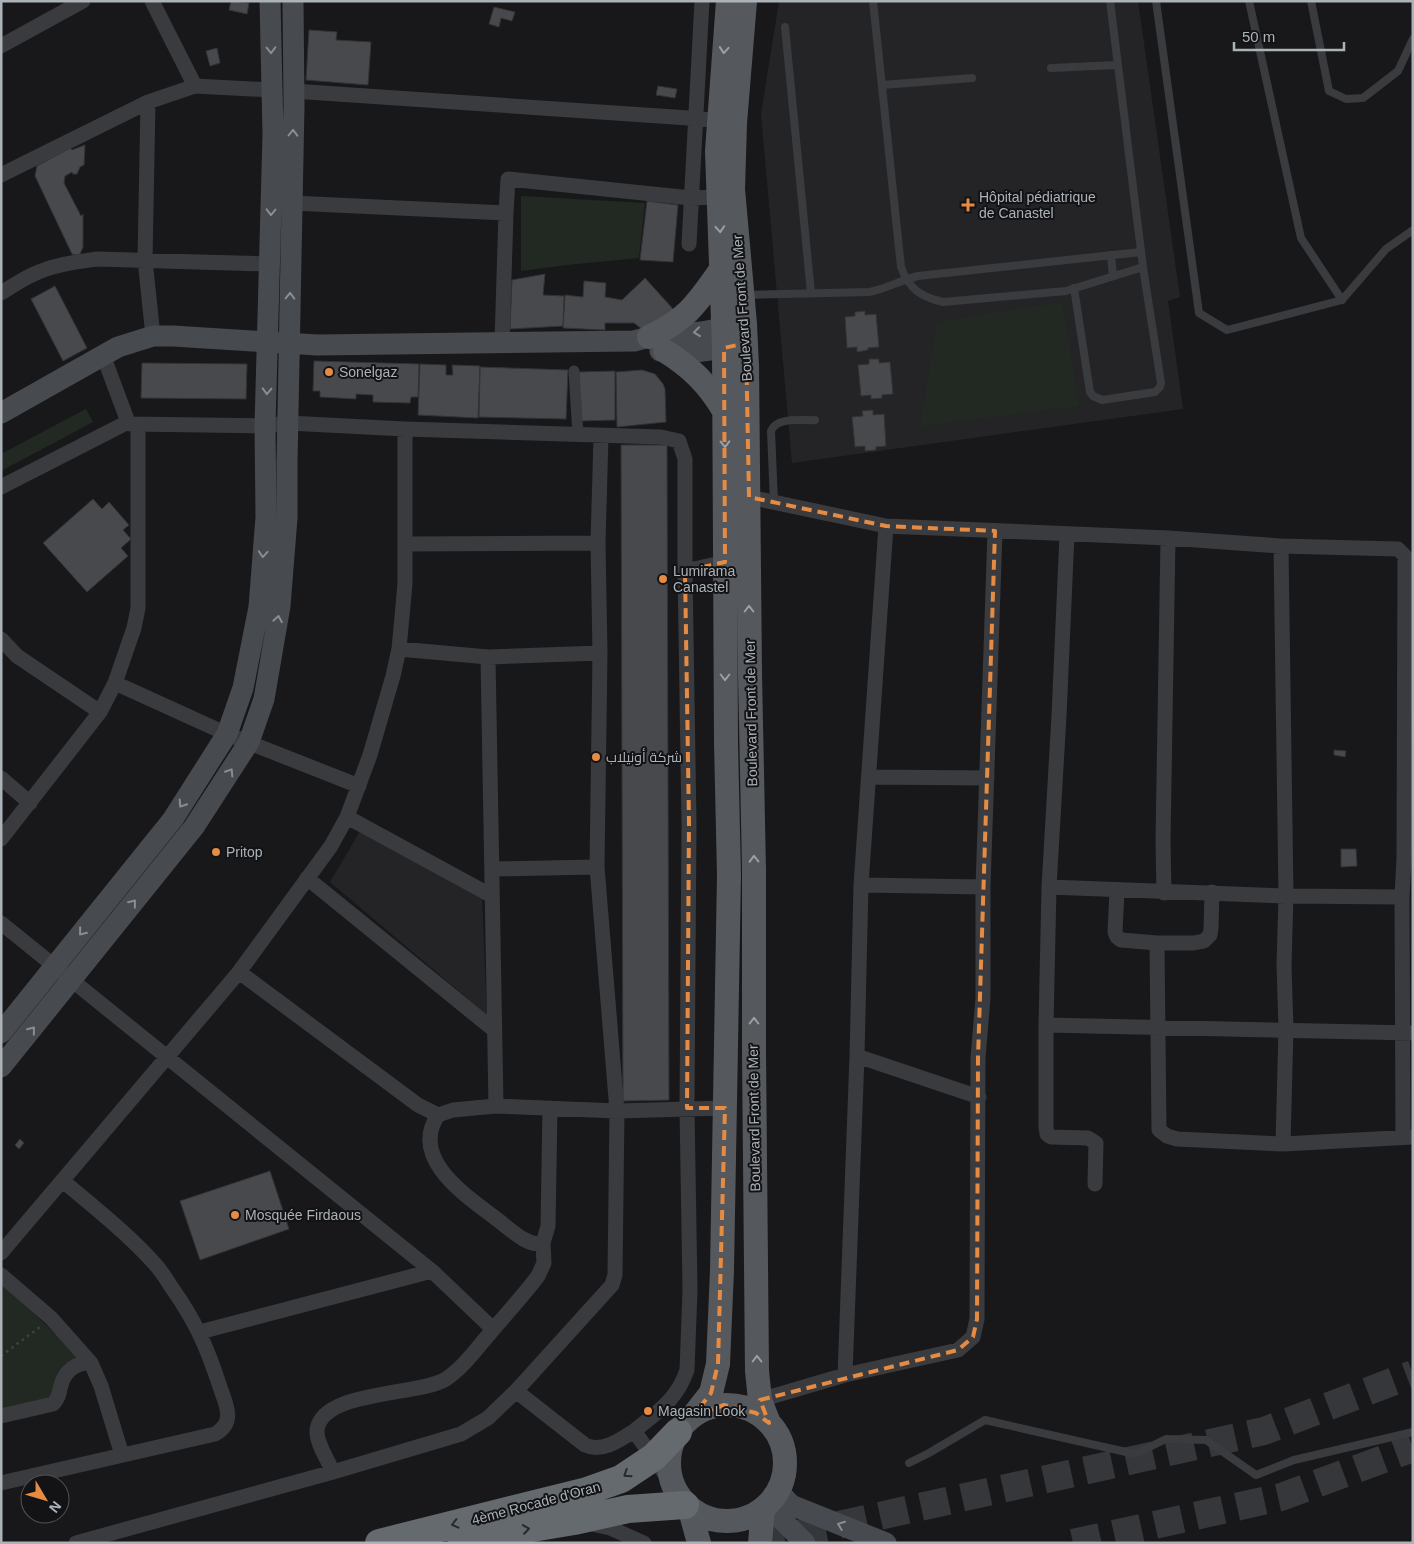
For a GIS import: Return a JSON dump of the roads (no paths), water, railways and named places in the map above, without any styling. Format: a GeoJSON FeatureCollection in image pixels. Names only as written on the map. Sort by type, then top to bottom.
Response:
{"type":"FeatureCollection","features":[{"type":"Feature","properties":{"kind":"highway","name":"4ème Rocade d'Oran"},"geometry":{"type":"LineString","coordinates":[[379,1543],[587,1491],[621,1478],[654,1457],[685,1424]]}},
{"type":"Feature","properties":{"kind":"highway","name":"4ème Rocade d'Oran"},"geometry":{"type":"LineString","coordinates":[[462,1543],[497,1538],[628,1509],[683,1500]]}},
{"type":"Feature","properties":{"kind":"main road"},"geometry":{"type":"LineString","coordinates":[[1,1068],[194,827],[249,742],[264,699],[280,606],[288,518],[287,463],[292,203],[282,90],[270,1]]}},
{"type":"Feature","properties":{"kind":"main road"},"geometry":{"type":"LineString","coordinates":[[1,1033],[173,819],[227,734],[242,688],[259,608],[266,517],[265,426],[273,134],[282,90],[293,1]]}},
{"type":"Feature","properties":{"kind":"main road"},"geometry":{"type":"LineString","coordinates":[[699,1543],[670,1472],[669,1458],[672,1444],[685,1424],[711,1393],[718,1364],[729,875],[726,743],[724,411],[735,336],[733,296],[722,268],[717,151],[708,119],[728,1]]}},
{"type":"Feature","properties":{"kind":"main road","name":"Boulevard Front de Mer"},"geometry":{"type":"LineString","coordinates":[[733,296],[733,161],[745,1]]}},
{"type":"Feature","properties":{"kind":"main road"},"geometry":{"type":"LineString","coordinates":[[649,343],[687,314],[722,268]]}},
{"type":"Feature","properties":{"kind":"main road"},"geometry":{"type":"LineString","coordinates":[[1,413],[118,346],[153,336],[290,344],[649,343],[735,336]]}},
{"type":"Feature","properties":{"kind":"main road","name":"Boulevard Front de Mer"},"geometry":{"type":"LineString","coordinates":[[735,336],[749,497],[750,684],[754,870],[757,1372],[760,1400],[769,1423]]}},
{"type":"Feature","properties":{"kind":"main road"},"geometry":{"type":"LineString","coordinates":[[649,343],[680,360],[705,382],[724,411]]}},
{"type":"Feature","properties":{"kind":"main road"},"geometry":{"type":"LineString","coordinates":[[685,1424],[708,1409],[724,1405],[740,1407],[756,1413],[769,1423],[778,1435],[783,1448],[785,1463],[783,1478],[769,1502],[760,1543]]}},
{"type":"Feature","properties":{"kind":"main road"},"geometry":{"type":"LineString","coordinates":[[683,1500],[710,1519],[728,1521],[746,1518],[769,1502],[791,1505],[886,1543]]}},
{"type":"Feature","properties":{"kind":"main road"},"geometry":{"type":"LineString","coordinates":[[769,1502],[805,1543]]}},
{"type":"Feature","properties":{"kind":"street"},"geometry":{"type":"LineString","coordinates":[[1,46],[83,1]]}},
{"type":"Feature","properties":{"kind":"street"},"geometry":{"type":"LineString","coordinates":[[152,1],[195,86]]}},
{"type":"Feature","properties":{"kind":"street"},"geometry":{"type":"LineString","coordinates":[[689,244],[691,198],[708,119],[702,1]]}},
{"type":"Feature","properties":{"kind":"street"},"geometry":{"type":"LineString","coordinates":[[1,175],[148,102],[195,86],[282,90],[708,119]]}},
{"type":"Feature","properties":{"kind":"street"},"geometry":{"type":"LineString","coordinates":[[148,102],[145,260],[153,336]]}},
{"type":"Feature","properties":{"kind":"street"},"geometry":{"type":"LineString","coordinates":[[502,342],[508,179],[691,198],[718,197]]}},
{"type":"Feature","properties":{"kind":"street"},"geometry":{"type":"LineString","coordinates":[[292,203],[506,213]]}},
{"type":"Feature","properties":{"kind":"street"},"geometry":{"type":"LineString","coordinates":[[1,293],[32,275],[71,262],[97,259],[269,264]]}},
{"type":"Feature","properties":{"kind":"street"},"geometry":{"type":"LineString","coordinates":[[1,838],[100,712],[115,683],[134,628],[138,608],[133,423],[103,355]]}},
{"type":"Feature","properties":{"kind":"street"},"geometry":{"type":"LineString","coordinates":[[574,372],[578,435]]}},
{"type":"Feature","properties":{"kind":"street"},"geometry":{"type":"LineString","coordinates":[[1,487],[133,423],[265,426],[288,423],[661,438],[679,441],[685,459],[689,823],[687,1108],[690,1290],[687,1370],[683,1382],[674,1397],[634,1431],[622,1439],[601,1448],[593,1448],[586,1445],[516,1391]]}},
{"type":"Feature","properties":{"kind":"street"},"geometry":{"type":"LineString","coordinates":[[1,1253],[239,972],[331,846],[346,817],[359,786],[375,738],[393,676],[398,649],[405,584],[405,429]]}},
{"type":"Feature","properties":{"kind":"street"},"geometry":{"type":"LineString","coordinates":[[76,1543],[333,1472],[461,1434],[488,1418],[516,1391],[612,1285],[614,1280],[617,1111],[598,867],[600,653],[598,543],[601,437]]}},
{"type":"Feature","properties":{"kind":"street"},"geometry":{"type":"LineString","coordinates":[[749,497],[886,526],[1168,538],[1281,546],[1394,548],[1398,549],[1405,556],[1408,858],[1402,897],[1408,946],[1408,1137],[1283,1144],[1177,1139],[1167,1136],[1159,1130],[1157,943]]}},
{"type":"Feature","properties":{"kind":"street"},"geometry":{"type":"LineString","coordinates":[[846,1375],[861,885],[886,526]]}},
{"type":"Feature","properties":{"kind":"street"},"geometry":{"type":"LineString","coordinates":[[760,1400],[846,1375],[958,1350],[974,1337],[977,1318],[978,1058],[983,998],[983,887],[995,531]]}},
{"type":"Feature","properties":{"kind":"street"},"geometry":{"type":"LineString","coordinates":[[1066,534],[1059,716],[1049,887],[1046,1025],[1047,1134],[1054,1138],[1082,1137],[1094,1140],[1097,1146],[1095,1184]]}},
{"type":"Feature","properties":{"kind":"street"},"geometry":{"type":"LineString","coordinates":[[1164,893],[1162,841],[1168,538]]}},
{"type":"Feature","properties":{"kind":"street"},"geometry":{"type":"LineString","coordinates":[[404,544],[598,543]]}},
{"type":"Feature","properties":{"kind":"street"},"geometry":{"type":"LineString","coordinates":[[1281,546],[1286,896],[1284,965],[1286,1029],[1283,1144]]}},
{"type":"Feature","properties":{"kind":"street"},"geometry":{"type":"LineString","coordinates":[[685,571],[725,562]]}},
{"type":"Feature","properties":{"kind":"street"},"geometry":{"type":"LineString","coordinates":[[1,640],[17,656],[100,712]]}},
{"type":"Feature","properties":{"kind":"street"},"geometry":{"type":"LineString","coordinates":[[398,649],[488,657],[600,653]]}},
{"type":"Feature","properties":{"kind":"street"},"geometry":{"type":"LineString","coordinates":[[488,657],[496,1106]]}},
{"type":"Feature","properties":{"kind":"street"},"geometry":{"type":"LineString","coordinates":[[115,683],[227,734],[359,786]]}},
{"type":"Feature","properties":{"kind":"street"},"geometry":{"type":"LineString","coordinates":[[869,777],[986,778]]}},
{"type":"Feature","properties":{"kind":"street"},"geometry":{"type":"LineString","coordinates":[[1,778],[30,803]]}},
{"type":"Feature","properties":{"kind":"street"},"geometry":{"type":"LineString","coordinates":[[346,817],[492,896]]}},
{"type":"Feature","properties":{"kind":"street"},"geometry":{"type":"LineString","coordinates":[[492,869],[598,867]]}},
{"type":"Feature","properties":{"kind":"street"},"geometry":{"type":"LineString","coordinates":[[307,878],[494,1030]]}},
{"type":"Feature","properties":{"kind":"street"},"geometry":{"type":"LineString","coordinates":[[861,885],[983,887]]}},
{"type":"Feature","properties":{"kind":"street"},"geometry":{"type":"LineString","coordinates":[[1049,887],[1164,893],[1212,892],[1286,896],[1402,897]]}},
{"type":"Feature","properties":{"kind":"street"},"geometry":{"type":"LineString","coordinates":[[1117,891],[1115,932],[1117,937],[1122,940],[1157,943],[1194,943],[1204,941],[1210,935],[1212,892]]}},
{"type":"Feature","properties":{"kind":"street"},"geometry":{"type":"LineString","coordinates":[[1,923],[432,1271],[493,1329]]}},
{"type":"Feature","properties":{"kind":"street"},"geometry":{"type":"LineString","coordinates":[[239,972],[418,1105],[438,1115],[453,1110],[496,1106],[617,1111],[725,1108]]}},
{"type":"Feature","properties":{"kind":"street"},"geometry":{"type":"LineString","coordinates":[[1046,1025],[1286,1029],[1407,1034]]}},
{"type":"Feature","properties":{"kind":"street"},"geometry":{"type":"LineString","coordinates":[[857,1056],[979,1097]]}},
{"type":"Feature","properties":{"kind":"street"},"geometry":{"type":"LineString","coordinates":[[333,1472],[321,1446],[317,1431],[322,1416],[339,1404],[444,1380],[466,1361],[538,1276],[544,1263],[543,1243],[548,1226],[550,1108]]}},
{"type":"Feature","properties":{"kind":"street"},"geometry":{"type":"LineString","coordinates":[[438,1115],[432,1128],[430,1142],[437,1162],[449,1179],[465,1196],[523,1238],[533,1244],[543,1243]]}},
{"type":"Feature","properties":{"kind":"street"},"geometry":{"type":"LineString","coordinates":[[1,1483],[215,1434],[225,1426],[228,1415],[208,1351],[187,1309],[155,1264],[119,1228],[63,1181]]}},
{"type":"Feature","properties":{"kind":"street"},"geometry":{"type":"LineString","coordinates":[[200,1332],[432,1271]]}},
{"type":"Feature","properties":{"kind":"street"},"geometry":{"type":"LineString","coordinates":[[1,1274],[51,1318],[91,1363],[101,1386],[122,1455]]}},
{"type":"Feature","properties":{"kind":"street"},"geometry":{"type":"LineString","coordinates":[[1,1416],[53,1404],[57,1400],[65,1377],[71,1369],[83,1362],[91,1363]]}},
{"type":"Feature","properties":{"kind":"street"},"geometry":{"type":"LineString","coordinates":[[634,1431],[683,1500]]}},
{"type":"Feature","properties":{"kind":"street"},"geometry":{"type":"LineString","coordinates":[[574,1521],[610,1528],[644,1543]]}},
{"type":"Feature","properties":{"kind":"lane"},"geometry":{"type":"LineString","coordinates":[[873,1],[901,267],[906,279],[918,293],[930,299],[943,302],[1057,293],[1143,267]]}},
{"type":"Feature","properties":{"kind":"lane"},"geometry":{"type":"LineString","coordinates":[[1074,288],[1090,392],[1093,396],[1102,400],[1155,392],[1161,383],[1143,267],[1110,1]]}},
{"type":"Feature","properties":{"kind":"lane"},"geometry":{"type":"LineString","coordinates":[[1156,1],[1200,313],[1226,330],[1342,300],[1386,249],[1413,230]]}},
{"type":"Feature","properties":{"kind":"lane"},"geometry":{"type":"LineString","coordinates":[[1249,1],[1301,238],[1342,300]]}},
{"type":"Feature","properties":{"kind":"lane"},"geometry":{"type":"LineString","coordinates":[[1311,1],[1329,91],[1346,99],[1363,98],[1398,71],[1413,39]]}},
{"type":"Feature","properties":{"kind":"lane"},"geometry":{"type":"LineString","coordinates":[[785,26],[811,293]]}},
{"type":"Feature","properties":{"kind":"lane"},"geometry":{"type":"LineString","coordinates":[[1051,68],[1117,65]]}},
{"type":"Feature","properties":{"kind":"lane"},"geometry":{"type":"LineString","coordinates":[[882,85],[972,78]]}},
{"type":"Feature","properties":{"kind":"lane"},"geometry":{"type":"LineString","coordinates":[[733,296],[869,292],[880,290],[906,279],[932,274],[1142,252]]}},
{"type":"Feature","properties":{"kind":"lane"},"geometry":{"type":"LineString","coordinates":[[1111,255],[1113,276]]}},
{"type":"Feature","properties":{"kind":"lane"},"geometry":{"type":"LineString","coordinates":[[774,502],[771,431],[773,427],[780,422],[815,420]]}},
{"type":"Feature","properties":{"kind":"lane"},"geometry":{"type":"LineString","coordinates":[[909,1463],[985,1420],[1135,1454],[1166,1439],[1206,1440],[1256,1475],[1294,1460],[1413,1432]]}},
{"type":"Feature","properties":{"kind":"tunnel"},"geometry":{"type":"LineString","coordinates":[[757,1543],[1264,1431],[1413,1374]]}},
{"type":"Feature","properties":{"kind":"tunnel"},"geometry":{"type":"LineString","coordinates":[[1073,1543],[1281,1497],[1413,1448]]}},
{"type":"Feature","properties":{"kind":"place","name":"Hôpital pédiatrique de Canastel"},"geometry":{"type":"Point","coordinates":[968,205]}},
{"type":"Feature","properties":{"kind":"place","name":"Sonelgaz"},"geometry":{"type":"Point","coordinates":[329,372]}},
{"type":"Feature","properties":{"kind":"place","name":"Lumirama Canastel"},"geometry":{"type":"Point","coordinates":[663,579]}},
{"type":"Feature","properties":{"kind":"place","name":"شركة أونيلاب"},"geometry":{"type":"Point","coordinates":[596,757]}},
{"type":"Feature","properties":{"kind":"place","name":"Pritop"},"geometry":{"type":"Point","coordinates":[216,852]}},
{"type":"Feature","properties":{"kind":"place","name":"Mosquée Firdaous"},"geometry":{"type":"Point","coordinates":[235,1215]}},
{"type":"Feature","properties":{"kind":"place","name":"Magasin Look"},"geometry":{"type":"Point","coordinates":[648,1411]}}]}
